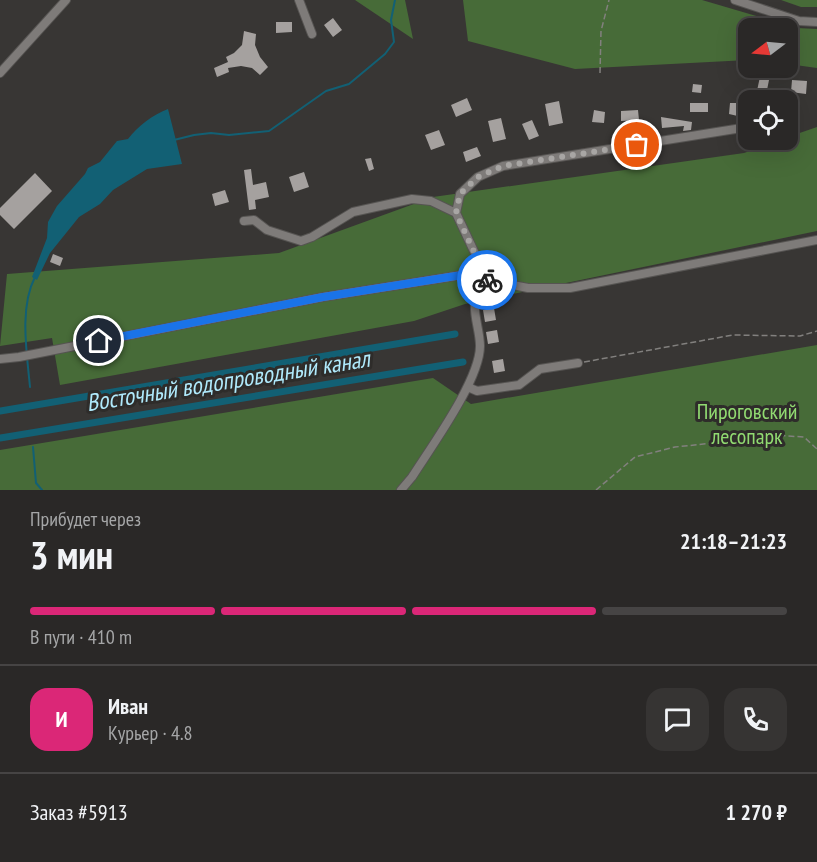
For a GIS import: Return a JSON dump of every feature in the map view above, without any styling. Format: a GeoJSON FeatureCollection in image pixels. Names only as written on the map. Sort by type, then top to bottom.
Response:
{"type":"FeatureCollection","features":[{"type":"Feature","properties":{"kind":"street"},"geometry":{"type":"LineString","coordinates":[[0,74],[66,0]]}},
{"type":"Feature","properties":{"kind":"street"},"geometry":{"type":"LineString","coordinates":[[299,0],[312,34]]}},
{"type":"Feature","properties":{"kind":"street"},"geometry":{"type":"LineString","coordinates":[[735,0],[799,21],[817,22]]}},
{"type":"Feature","properties":{"kind":"street"},"geometry":{"type":"LineString","coordinates":[[488,281],[456,213],[460,194],[478,177],[503,166],[738,129]]}},
{"type":"Feature","properties":{"kind":"street"},"geometry":{"type":"LineString","coordinates":[[244,221],[254,220],[267,230],[301,241],[312,237],[353,212],[412,199],[431,201],[456,213]]}},
{"type":"Feature","properties":{"kind":"street"},"geometry":{"type":"LineString","coordinates":[[0,359],[17,358],[323,297],[462,275],[528,288],[570,288],[817,240]]}},
{"type":"Feature","properties":{"kind":"street"},"geometry":{"type":"LineString","coordinates":[[401,490],[412,477],[468,387],[480,346],[474,307],[480,287],[488,281]]}},
{"type":"Feature","properties":{"kind":"street"},"geometry":{"type":"LineString","coordinates":[[468,387],[477,391],[519,385],[540,369],[578,363]]}},
{"type":"Feature","properties":{"kind":"path"},"geometry":{"type":"LineString","coordinates":[[600,73],[601,31],[609,0]]}},
{"type":"Feature","properties":{"kind":"path"},"geometry":{"type":"LineString","coordinates":[[767,18],[768,10]]}},
{"type":"Feature","properties":{"kind":"path"},"geometry":{"type":"LineString","coordinates":[[578,363],[733,335],[800,336],[817,331]]}},
{"type":"Feature","properties":{"kind":"path"},"geometry":{"type":"LineString","coordinates":[[596,490],[635,457],[675,447],[714,443],[755,434],[804,437],[817,449]]}},
{"type":"Feature","properties":{"kind":"green space"},"geometry":{"type":"Polygon","coordinates":[[[355,0],[405,0],[413,39],[355,0]]]}},
{"type":"Feature","properties":{"kind":"green space"},"geometry":{"type":"Polygon","coordinates":[[[463,0],[702,0],[763,18],[738,18],[738,61],[575,69],[468,41],[463,0]]]}},
{"type":"Feature","properties":{"kind":"green space"},"geometry":{"type":"Polygon","coordinates":[[[781,0],[817,0],[817,7],[801,7],[781,0]]]}},
{"type":"Feature","properties":{"kind":"green space"},"geometry":{"type":"Polygon","coordinates":[[[798,28],[817,29],[817,68],[798,65],[798,28]]]}},
{"type":"Feature","properties":{"kind":"green space"},"geometry":{"type":"Polygon","coordinates":[[[817,127],[817,231],[465,304],[414,321],[60,385],[52,338],[0,346],[7,274],[279,253],[433,197],[753,150],[798,150],[798,134],[817,127]]]}},
{"type":"Feature","properties":{"kind":"green space","name":"Пироговский лесопарк"},"geometry":{"type":"Polygon","coordinates":[[[817,345],[817,490],[0,490],[0,450],[433,378],[471,404],[817,345]]]}},
{"type":"Feature","properties":{"kind":"water"},"geometry":{"type":"Polygon","coordinates":[[[168,109],[182,164],[147,169],[113,190],[100,204],[79,217],[50,253],[37,280],[32,277],[47,238],[48,222],[57,206],[88,168],[100,162],[117,141],[128,139],[146,121],[168,109]]]}},
{"type":"Feature","properties":{"kind":"building"},"geometry":{"type":"Polygon","coordinates":[[[333,18],[342,30],[333,37],[324,25],[333,18]]]}},
{"type":"Feature","properties":{"kind":"building"},"geometry":{"type":"Polygon","coordinates":[[[276,22],[292,22],[292,32],[276,33],[276,22]]]}},
{"type":"Feature","properties":{"kind":"building"},"geometry":{"type":"Polygon","coordinates":[[[244,31],[256,34],[255,45],[260,57],[268,67],[260,75],[252,68],[241,66],[228,68],[229,72],[217,77],[214,68],[228,62],[226,57],[242,45],[244,31]]]}},
{"type":"Feature","properties":{"kind":"building"},"geometry":{"type":"Polygon","coordinates":[[[760,78],[769,78],[767,90],[757,90],[760,78]]]}},
{"type":"Feature","properties":{"kind":"building"},"geometry":{"type":"Polygon","coordinates":[[[792,80],[807,81],[806,94],[791,90],[792,80]]]}},
{"type":"Feature","properties":{"kind":"building"},"geometry":{"type":"Polygon","coordinates":[[[693,84],[702,85],[701,93],[692,92],[693,84]]]}},
{"type":"Feature","properties":{"kind":"building"},"geometry":{"type":"Polygon","coordinates":[[[467,98],[472,110],[456,117],[451,105],[467,98]]]}},
{"type":"Feature","properties":{"kind":"building"},"geometry":{"type":"Polygon","coordinates":[[[559,101],[563,123],[549,126],[545,104],[559,101]]]}},
{"type":"Feature","properties":{"kind":"building"},"geometry":{"type":"Polygon","coordinates":[[[737,101],[738,116],[729,114],[730,103],[737,103],[737,101]]]}},
{"type":"Feature","properties":{"kind":"building"},"geometry":{"type":"Polygon","coordinates":[[[690,103],[708,103],[708,112],[690,112],[690,103]]]}},
{"type":"Feature","properties":{"kind":"building"},"geometry":{"type":"Polygon","coordinates":[[[594,110],[605,112],[604,123],[592,122],[594,110]]]}},
{"type":"Feature","properties":{"kind":"building"},"geometry":{"type":"Polygon","coordinates":[[[638,110],[639,120],[621,121],[621,111],[638,110]]]}},
{"type":"Feature","properties":{"kind":"building"},"geometry":{"type":"Polygon","coordinates":[[[661,117],[692,122],[691,130],[683,131],[684,126],[662,128],[661,117]]]}},
{"type":"Feature","properties":{"kind":"building"},"geometry":{"type":"Polygon","coordinates":[[[501,118],[506,139],[493,142],[488,121],[501,118]]]}},
{"type":"Feature","properties":{"kind":"building"},"geometry":{"type":"Polygon","coordinates":[[[532,120],[539,136],[529,140],[522,124],[532,120]]]}},
{"type":"Feature","properties":{"kind":"building"},"geometry":{"type":"Polygon","coordinates":[[[439,130],[445,145],[431,150],[425,135],[439,130]]]}},
{"type":"Feature","properties":{"kind":"building"},"geometry":{"type":"Polygon","coordinates":[[[477,147],[481,156],[466,162],[463,152],[477,147]]]}},
{"type":"Feature","properties":{"kind":"building"},"geometry":{"type":"Polygon","coordinates":[[[371,158],[374,169],[369,171],[365,159],[371,158]]]}},
{"type":"Feature","properties":{"kind":"building"},"geometry":{"type":"Polygon","coordinates":[[[251,169],[253,185],[266,182],[269,197],[255,200],[256,209],[249,210],[244,170],[251,169]]]}},
{"type":"Feature","properties":{"kind":"building"},"geometry":{"type":"Polygon","coordinates":[[[304,172],[309,187],[294,192],[289,177],[304,172]]]}},
{"type":"Feature","properties":{"kind":"building"},"geometry":{"type":"Polygon","coordinates":[[[35,173],[52,191],[14,229],[0,215],[0,208],[35,173]]]}},
{"type":"Feature","properties":{"kind":"building"},"geometry":{"type":"Polygon","coordinates":[[[225,190],[229,202],[215,206],[212,194],[225,190]]]}},
{"type":"Feature","properties":{"kind":"building"},"geometry":{"type":"Polygon","coordinates":[[[53,254],[63,258],[60,266],[50,262],[53,254]]]}},
{"type":"Feature","properties":{"kind":"building"},"geometry":{"type":"Polygon","coordinates":[[[494,308],[496,320],[485,322],[483,310],[494,308]]]}},
{"type":"Feature","properties":{"kind":"building"},"geometry":{"type":"Polygon","coordinates":[[[497,330],[499,342],[488,344],[486,332],[497,330]]]}},
{"type":"Feature","properties":{"kind":"building"},"geometry":{"type":"Polygon","coordinates":[[[503,359],[505,371],[494,373],[492,361],[503,359]]]}},
{"type":"Feature","properties":{"kind":"waterway"},"geometry":{"type":"LineString","coordinates":[[174,140],[211,133],[229,135],[269,131],[326,91],[349,84],[385,54],[394,42],[391,20],[395,0]]}},
{"type":"Feature","properties":{"kind":"waterway"},"geometry":{"type":"LineString","coordinates":[[30,387],[26,317],[30,289],[35,277]]}},
{"type":"Feature","properties":{"kind":"waterway","name":"Восточный водопроводный канал"},"geometry":{"type":"LineString","coordinates":[[0,411],[455,334]]}},
{"type":"Feature","properties":{"kind":"waterway","name":"Восточный водопроводный канал"},"geometry":{"type":"LineString","coordinates":[[0,438],[463,362]]}},
{"type":"Feature","properties":{"kind":"waterway"},"geometry":{"type":"LineString","coordinates":[[33,447],[36,483],[42,490]]}},
{"type":"Feature","properties":{"kind":"way so far"},"geometry":{"type":"LineString","coordinates":[[487,280],[456,213],[460,194],[478,177],[503,166],[637,145]]}},
{"type":"Feature","properties":{"kind":"route"},"geometry":{"type":"LineString","coordinates":[[99,341],[323,297],[416,282],[462,275],[487,280]]}}]}
